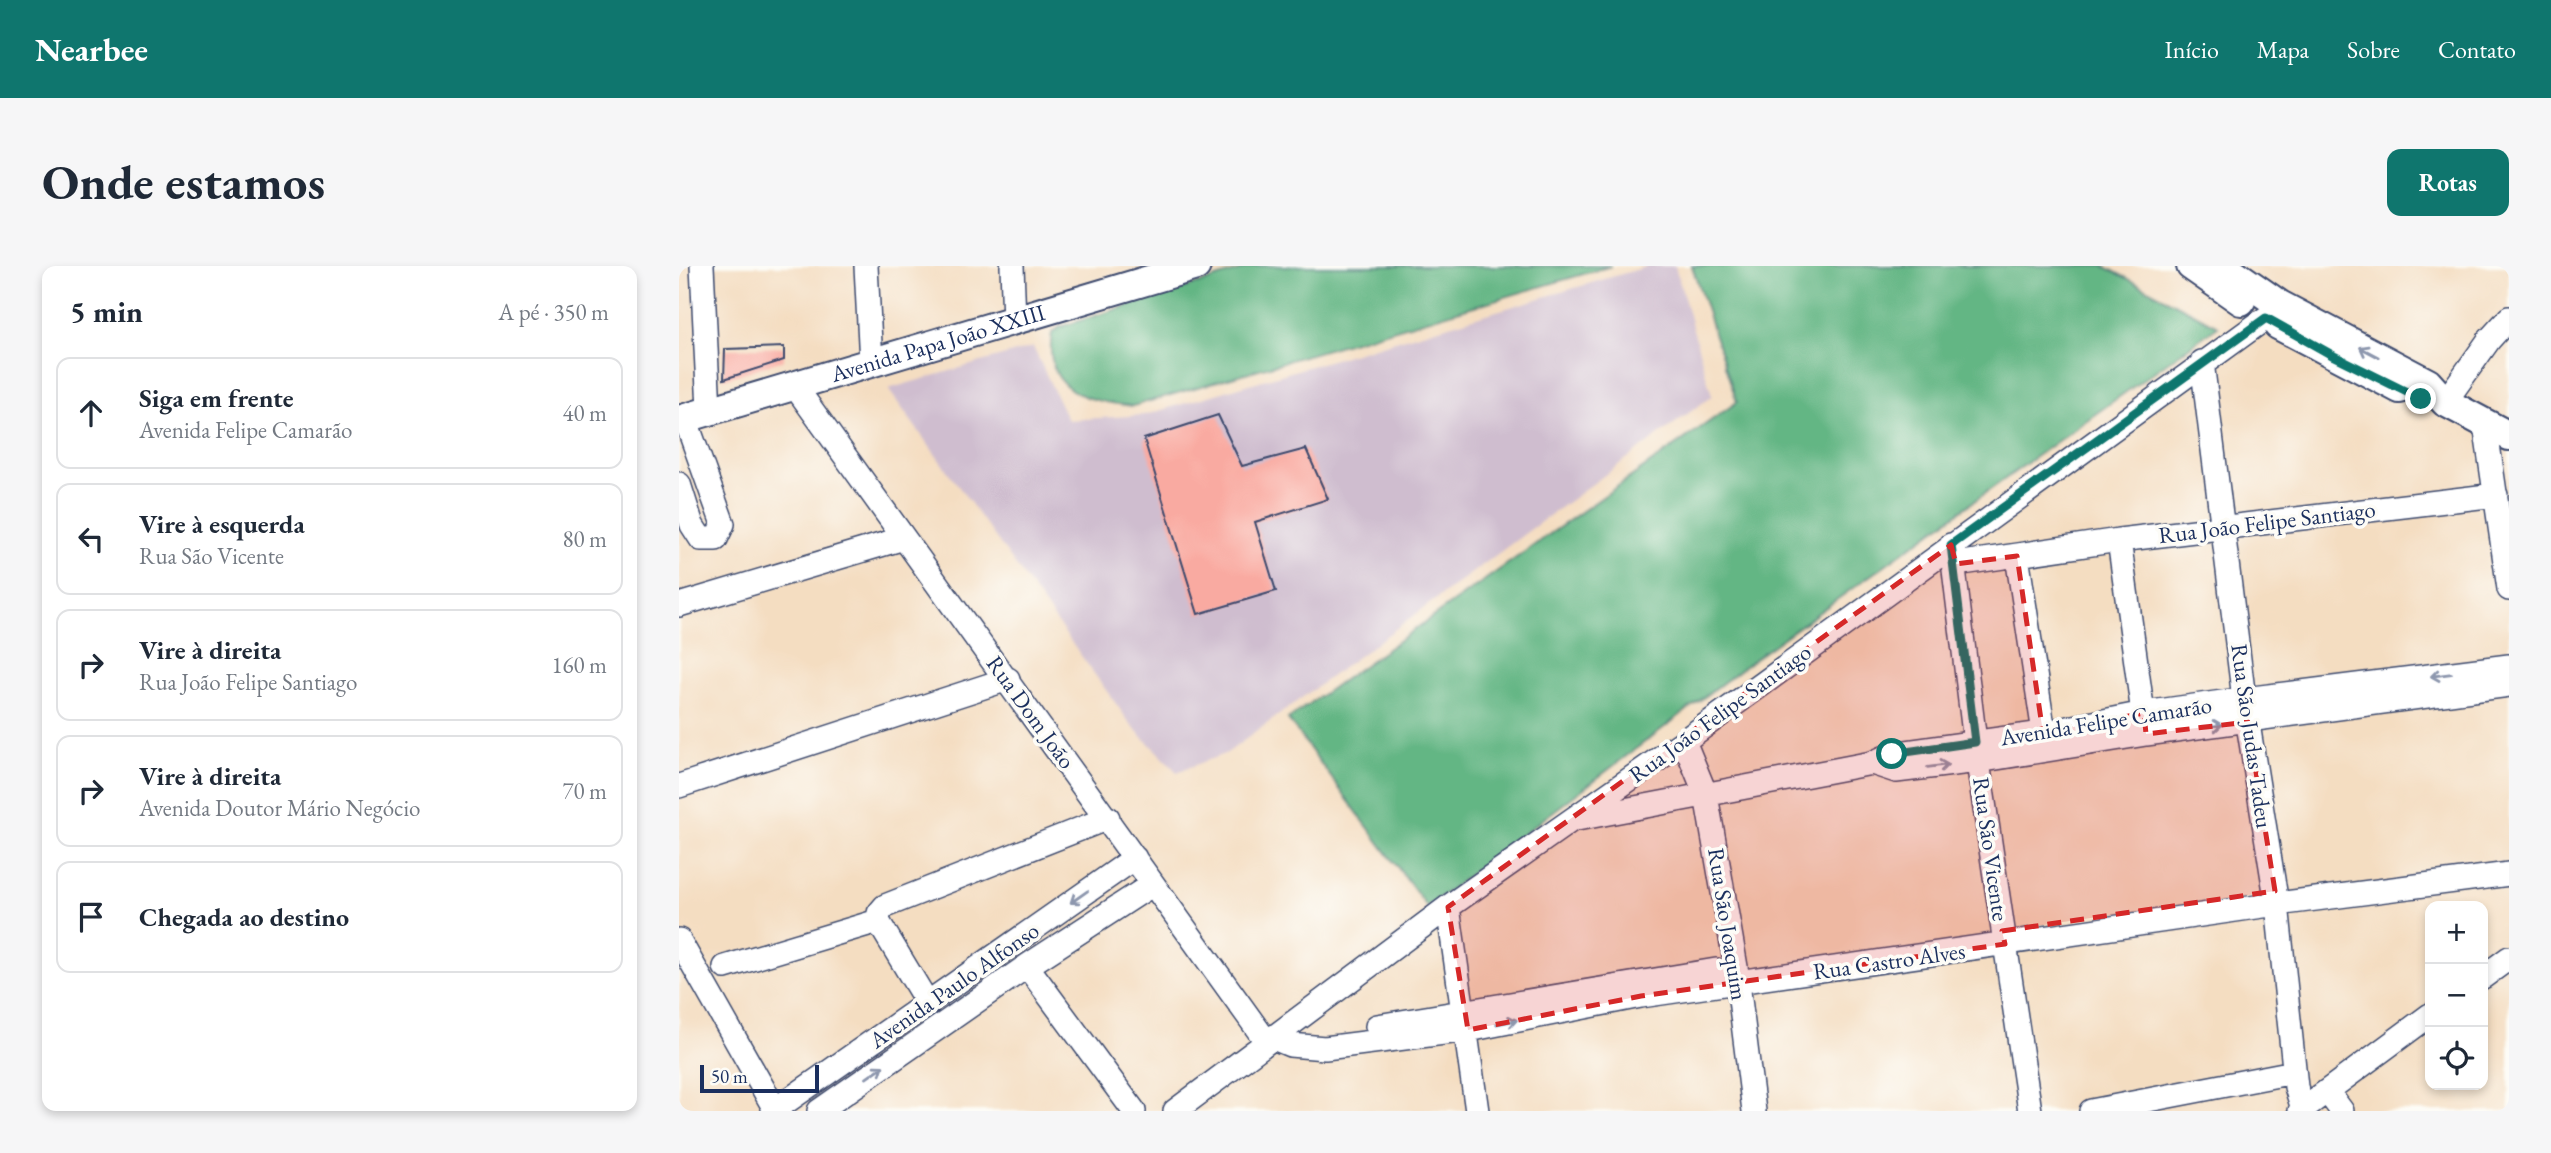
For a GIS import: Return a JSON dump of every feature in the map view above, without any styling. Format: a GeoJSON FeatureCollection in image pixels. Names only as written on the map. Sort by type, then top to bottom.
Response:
{"type":"FeatureCollection","features":[{"type":"Feature","properties":{"kind":"main road","name":"Avenida Papa João XXIII"},"geometry":{"type":"LineString","coordinates":[[691,416],[1196,266]]}},
{"type":"Feature","properties":{"kind":"main road"},"geometry":{"type":"LineString","coordinates":[[2191,266],[2266,318],[2334,356],[2421,399],[2445,402]]}},
{"type":"Feature","properties":{"kind":"main road"},"geometry":{"type":"LineString","coordinates":[[2224,266],[2280,305],[2428,383],[2445,402],[2497,430]]}},
{"type":"Feature","properties":{"kind":"street"},"geometry":{"type":"LineString","coordinates":[[679,484],[692,525],[701,539],[716,539],[723,524],[689,463],[702,266]]}},
{"type":"Feature","properties":{"kind":"street"},"geometry":{"type":"LineString","coordinates":[[866,266],[871,363]]}},
{"type":"Feature","properties":{"kind":"street"},"geometry":{"type":"LineString","coordinates":[[1012,266],[1014,321]]}},
{"type":"Feature","properties":{"kind":"street","name":"Rua João Felipe Santiago"},"geometry":{"type":"LineString","coordinates":[[1175,1111],[1204,1100],[1274,1034],[1448,907],[1954,554],[2201,362],[2266,318]]}},
{"type":"Feature","properties":{"kind":"street"},"geometry":{"type":"LineString","coordinates":[[2445,402],[2489,340],[2509,318]]}},
{"type":"Feature","properties":{"kind":"street","name":"Rua São Judas Tadeu"},"geometry":{"type":"LineString","coordinates":[[2201,362],[2244,699],[2276,898],[2295,1079],[2301,1110]]}},
{"type":"Feature","properties":{"kind":"street","name":"Rua Dom João"},"geometry":{"type":"LineString","coordinates":[[794,385],[1153,884],[1274,1034]]}},
{"type":"Feature","properties":{"kind":"street"},"geometry":{"type":"LineString","coordinates":[[2497,430],[2496,495],[2509,589]]}},
{"type":"Feature","properties":{"kind":"street","name":"Rua João Felipe Santiago"},"geometry":{"type":"LineString","coordinates":[[1954,554],[2017,556],[2119,540],[2496,495]]}},
{"type":"Feature","properties":{"kind":"street"},"geometry":{"type":"LineString","coordinates":[[679,605],[904,538]]}},
{"type":"Feature","properties":{"kind":"street"},"geometry":{"type":"LineString","coordinates":[[2119,540],[2145,723]]}},
{"type":"Feature","properties":{"kind":"street","name":"Rua São Vicente"},"geometry":{"type":"LineString","coordinates":[[1954,554],[1977,751],[2030,1111]]}},
{"type":"Feature","properties":{"kind":"street"},"geometry":{"type":"LineString","coordinates":[[2017,556],[2045,742]]}},
{"type":"Feature","properties":{"kind":"street","name":"Avenida Felipe Camarão"},"geometry":{"type":"LineString","coordinates":[[1571,821],[1872,763],[1892,754],[1977,751],[2045,742],[2145,723],[2244,699],[2509,666]]}},
{"type":"Feature","properties":{"kind":"street"},"geometry":{"type":"LineString","coordinates":[[679,786],[1008,679]]}},
{"type":"Feature","properties":{"kind":"street","name":"Avenida Felipe Camarão"},"geometry":{"type":"LineString","coordinates":[[2145,723],[2248,722],[2509,685]]}},
{"type":"Feature","properties":{"kind":"street","name":"Rua São Joaquim"},"geometry":{"type":"LineString","coordinates":[[1684,741],[1706,794],[1737,974],[1754,1111]]}},
{"type":"Feature","properties":{"kind":"street"},"geometry":{"type":"LineString","coordinates":[[928,1004],[878,921],[879,913],[885,906],[1108,818]]}},
{"type":"Feature","properties":{"kind":"street","name":"Avenida Paulo Alfonso"},"geometry":{"type":"LineString","coordinates":[[774,1111],[1135,858]]}},
{"type":"Feature","properties":{"kind":"street","name":"Rua Castro Alves"},"geometry":{"type":"LineString","coordinates":[[1274,1034],[1290,1045],[1325,1048],[1640,988],[2276,898],[2509,858]]}},
{"type":"Feature","properties":{"kind":"street","name":"Rua Castro Alves"},"geometry":{"type":"LineString","coordinates":[[2276,898],[2509,874]]}},
{"type":"Feature","properties":{"kind":"street","name":"Avenida Paulo Alfonso"},"geometry":{"type":"LineString","coordinates":[[819,1111],[1027,966],[1153,884]]}},
{"type":"Feature","properties":{"kind":"street"},"geometry":{"type":"LineString","coordinates":[[1448,907],[1477,1111]]}},
{"type":"Feature","properties":{"kind":"street"},"geometry":{"type":"LineString","coordinates":[[725,967],[878,921]]}},
{"type":"Feature","properties":{"kind":"street"},"geometry":{"type":"LineString","coordinates":[[679,940],[774,1111]]}},
{"type":"Feature","properties":{"kind":"street"},"geometry":{"type":"LineString","coordinates":[[2488,973],[2509,958]]}},
{"type":"Feature","properties":{"kind":"street"},"geometry":{"type":"LineString","coordinates":[[1027,966],[1134,1111]]}},
{"type":"Feature","properties":{"kind":"street"},"geometry":{"type":"LineString","coordinates":[[2301,1110],[2425,1020]]}},
{"type":"Feature","properties":{"kind":"street"},"geometry":{"type":"LineString","coordinates":[[2091,1111],[2295,1079]]}},
{"type":"Feature","properties":{"kind":"street"},"geometry":{"type":"LineString","coordinates":[[2164,1111],[2295,1079]]}},
{"type":"Feature","properties":{"kind":"street"},"geometry":{"type":"LineString","coordinates":[[2327,1091],[2343,1111]]}},
{"type":"Feature","properties":{"kind":"highlighted area"},"geometry":{"type":"Polygon","coordinates":[[[1951,545],[1956,564],[2017,556],[2043,733],[2144,713],[2146,734],[2248,722],[2275,891],[2002,931],[2005,944],[1641,996],[1468,1030],[1448,907],[1951,545]]]}},
{"type":"Feature","properties":{"kind":"shaded area"},"geometry":{"type":"Polygon","coordinates":[[[1649,266],[1675,266],[1712,396],[1227,753],[1177,772],[1132,726],[888,389],[1033,347],[1068,420],[1145,415],[1649,266]]]}},
{"type":"Feature","properties":{"kind":"green space"},"geometry":{"type":"Polygon","coordinates":[[[1254,266],[1611,266],[1133,406],[1084,396],[1061,380],[1054,368],[1051,353],[1052,333],[1060,327],[1254,266]]]}},
{"type":"Feature","properties":{"kind":"green space"},"geometry":{"type":"Polygon","coordinates":[[[1692,266],[2104,266],[2218,326],[1761,654],[1427,907],[1288,719],[1737,402],[1692,266]]]}},
{"type":"Feature","properties":{"kind":"building"},"geometry":{"type":"Polygon","coordinates":[[[784,347],[784,360],[724,379],[725,349],[784,347]]]}},
{"type":"Feature","properties":{"kind":"building"},"geometry":{"type":"Polygon","coordinates":[[[1218,415],[1242,466],[1306,449],[1328,499],[1255,522],[1276,591],[1198,614],[1144,439],[1218,415]]]}},
{"type":"Feature","properties":{"kind":"route"},"geometry":{"type":"LineString","coordinates":[[1892,754],[1975,742],[1956,564],[1951,545],[2201,362],[2266,318],[2334,356],[2421,399]]}}]}
